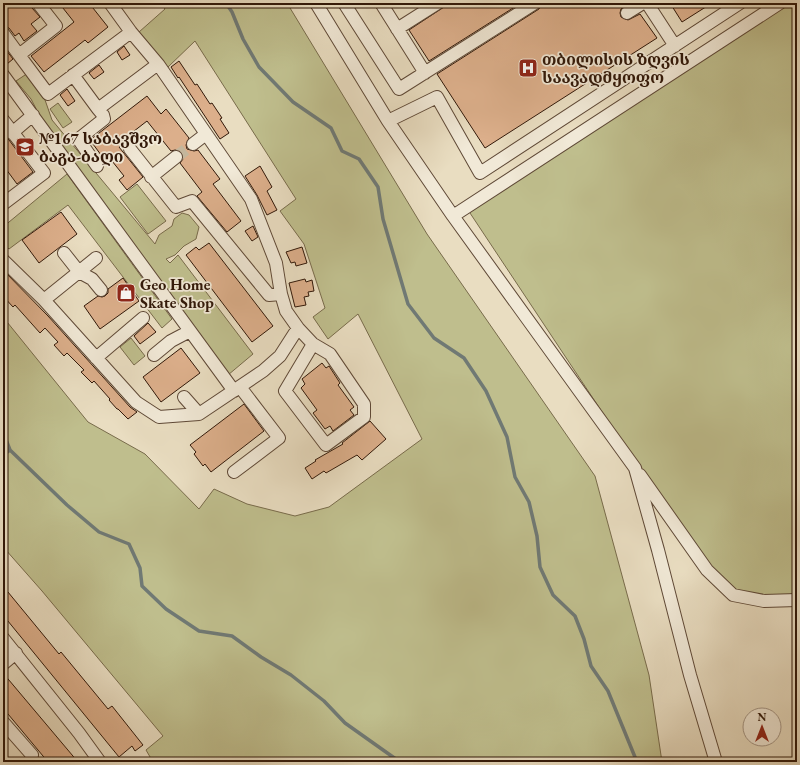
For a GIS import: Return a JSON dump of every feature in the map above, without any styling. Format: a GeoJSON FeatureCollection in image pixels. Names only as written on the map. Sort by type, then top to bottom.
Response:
{"type":"FeatureCollection","features":[{"type":"Feature","properties":{"kind":"street"},"geometry":{"type":"LineString","coordinates":[[19,55],[56,26],[38,3]]}},
{"type":"Feature","properties":{"kind":"street"},"geometry":{"type":"LineString","coordinates":[[110,3],[131,32],[158,64],[251,199],[276,263],[281,294],[286,310],[298,328],[313,344],[330,354],[364,404],[364,417],[326,445],[285,391],[313,344]]}},
{"type":"Feature","properties":{"kind":"street"},"geometry":{"type":"LineString","coordinates":[[316,3],[388,121],[453,216],[708,570],[733,595],[764,601],[797,600]]}},
{"type":"Feature","properties":{"kind":"street"},"geometry":{"type":"LineString","coordinates":[[344,3],[399,89],[535,3]]}},
{"type":"Feature","properties":{"kind":"street"},"geometry":{"type":"LineString","coordinates":[[381,3],[425,73]]}},
{"type":"Feature","properties":{"kind":"street"},"geometry":{"type":"LineString","coordinates":[[397,29],[438,3]]}},
{"type":"Feature","properties":{"kind":"street"},"geometry":{"type":"LineString","coordinates":[[627,13],[643,3]]}},
{"type":"Feature","properties":{"kind":"street"},"geometry":{"type":"LineString","coordinates":[[647,3],[674,46]]}},
{"type":"Feature","properties":{"kind":"street"},"geometry":{"type":"LineString","coordinates":[[388,121],[437,97],[480,174],[740,3]]}},
{"type":"Feature","properties":{"kind":"street"},"geometry":{"type":"LineString","coordinates":[[453,216],[780,3]]}},
{"type":"Feature","properties":{"kind":"street"},"geometry":{"type":"LineString","coordinates":[[3,33],[48,94],[131,32]]}},
{"type":"Feature","properties":{"kind":"street"},"geometry":{"type":"LineString","coordinates":[[98,109],[158,64]]}},
{"type":"Feature","properties":{"kind":"street"},"geometry":{"type":"LineString","coordinates":[[73,75],[103,115],[104,119],[80,138],[80,142],[98,166]]}},
{"type":"Feature","properties":{"kind":"street"},"geometry":{"type":"LineString","coordinates":[[3,76],[190,331],[279,438],[234,472]]}},
{"type":"Feature","properties":{"kind":"street"},"geometry":{"type":"LineString","coordinates":[[12,133],[33,116]]}},
{"type":"Feature","properties":{"kind":"street"},"geometry":{"type":"LineString","coordinates":[[3,120],[44,173],[3,204]]}},
{"type":"Feature","properties":{"kind":"street"},"geometry":{"type":"LineString","coordinates":[[193,144],[206,134]]}},
{"type":"Feature","properties":{"kind":"street"},"geometry":{"type":"LineString","coordinates":[[65,160],[84,148]]}},
{"type":"Feature","properties":{"kind":"street"},"geometry":{"type":"LineString","coordinates":[[130,149],[176,207],[192,201],[269,294],[281,294]]}},
{"type":"Feature","properties":{"kind":"street"},"geometry":{"type":"LineString","coordinates":[[151,177],[176,158]]}},
{"type":"Feature","properties":{"kind":"street"},"geometry":{"type":"LineString","coordinates":[[64,253],[79,272],[92,279],[101,290]]}},
{"type":"Feature","properties":{"kind":"street"},"geometry":{"type":"LineString","coordinates":[[44,300],[96,258]]}},
{"type":"Feature","properties":{"kind":"street"},"geometry":{"type":"LineString","coordinates":[[3,260],[44,300],[136,402],[159,417],[199,414],[263,371],[280,356],[298,328]]}},
{"type":"Feature","properties":{"kind":"street"},"geometry":{"type":"LineString","coordinates":[[96,358],[143,318]]}},
{"type":"Feature","properties":{"kind":"street"},"geometry":{"type":"LineString","coordinates":[[154,355],[171,341],[190,331]]}},
{"type":"Feature","properties":{"kind":"street"},"geometry":{"type":"LineString","coordinates":[[184,397],[199,414]]}},
{"type":"Feature","properties":{"kind":"street"},"geometry":{"type":"LineString","coordinates":[[635,468],[690,675],[716,762]]}},
{"type":"Feature","properties":{"kind":"street"},"geometry":{"type":"LineString","coordinates":[[3,638],[79,733],[100,762]]}},
{"type":"Feature","properties":{"kind":"street"},"geometry":{"type":"LineString","coordinates":[[3,664],[16,653]]}},
{"type":"Feature","properties":{"kind":"street"},"geometry":{"type":"LineString","coordinates":[[3,722],[32,755],[30,762]]}},
{"type":"Feature","properties":{"kind":"shaded area"},"geometry":{"type":"Polygon","coordinates":[[[161,3],[287,3],[427,234],[595,476],[649,675],[662,762],[153,762],[146,750],[163,736],[42,591],[5,549],[3,551],[3,317],[88,422],[145,454],[199,509],[214,489],[247,504],[295,516],[329,507],[422,439],[358,314],[328,339],[313,317],[325,308],[304,244],[280,211],[296,199],[195,41],[167,68],[139,32],[165,9],[161,3]]]}},
{"type":"Feature","properties":{"kind":"shaded area"},"geometry":{"type":"Polygon","coordinates":[[[780,3],[797,3],[797,600],[733,595],[707,570],[466,207],[780,3]]]}},
{"type":"Feature","properties":{"kind":"shaded area"},"geometry":{"type":"Polygon","coordinates":[[[28,73],[44,97],[52,120],[155,244],[159,235],[172,226],[174,219],[182,213],[189,215],[199,227],[196,239],[184,246],[175,255],[166,259],[170,263],[178,255],[253,354],[228,375],[44,124],[31,99],[16,81],[28,73]]]}},
{"type":"Feature","properties":{"kind":"shaded area"},"geometry":{"type":"Polygon","coordinates":[[[58,103],[72,122],[63,128],[50,109],[58,103]]]}},
{"type":"Feature","properties":{"kind":"shaded area"},"geometry":{"type":"Polygon","coordinates":[[[67,174],[172,319],[162,328],[68,205],[9,249],[3,243],[3,227],[67,174]]]}},
{"type":"Feature","properties":{"kind":"shaded area"},"geometry":{"type":"Polygon","coordinates":[[[137,184],[166,221],[148,234],[120,197],[137,184]]]}},
{"type":"Feature","properties":{"kind":"shaded area"},"geometry":{"type":"Polygon","coordinates":[[[131,338],[145,356],[134,365],[120,347],[131,338]]]}},
{"type":"Feature","properties":{"kind":"building"},"geometry":{"type":"Polygon","coordinates":[[[3,3],[31,3],[32,8],[40,17],[31,24],[37,31],[24,41],[19,33],[15,36],[9,28],[3,26],[3,3]]]}},
{"type":"Feature","properties":{"kind":"building"},"geometry":{"type":"Polygon","coordinates":[[[59,3],[89,3],[108,27],[88,43],[85,40],[44,72],[31,56],[74,22],[59,3]]]}},
{"type":"Feature","properties":{"kind":"building"},"geometry":{"type":"Polygon","coordinates":[[[450,3],[521,3],[429,61],[409,30],[450,3]]]}},
{"type":"Feature","properties":{"kind":"building"},"geometry":{"type":"Polygon","coordinates":[[[542,3],[629,3],[621,9],[621,17],[628,20],[640,14],[657,38],[485,148],[437,74],[539,9],[542,3]]]}},
{"type":"Feature","properties":{"kind":"building"},"geometry":{"type":"Polygon","coordinates":[[[670,3],[712,3],[682,22],[670,3]]]}},
{"type":"Feature","properties":{"kind":"building"},"geometry":{"type":"Polygon","coordinates":[[[3,46],[13,59],[7,64],[3,59],[3,46]]]}},
{"type":"Feature","properties":{"kind":"building"},"geometry":{"type":"Polygon","coordinates":[[[124,46],[130,55],[122,60],[117,52],[124,46]]]}},
{"type":"Feature","properties":{"kind":"building"},"geometry":{"type":"Polygon","coordinates":[[[179,61],[195,85],[197,84],[210,104],[212,103],[222,118],[220,119],[229,133],[220,139],[171,67],[179,61]]]}},
{"type":"Feature","properties":{"kind":"building"},"geometry":{"type":"Polygon","coordinates":[[[99,65],[104,72],[94,79],[89,73],[99,65]]]}},
{"type":"Feature","properties":{"kind":"building"},"geometry":{"type":"Polygon","coordinates":[[[67,89],[75,101],[68,106],[60,95],[67,89]]]}},
{"type":"Feature","properties":{"kind":"building"},"geometry":{"type":"Polygon","coordinates":[[[147,96],[161,114],[166,109],[189,138],[186,145],[187,149],[194,151],[198,150],[220,179],[213,184],[241,221],[227,232],[197,196],[202,192],[180,163],[183,159],[182,153],[179,150],[171,151],[147,121],[120,142],[122,145],[119,147],[143,177],[127,190],[119,180],[124,176],[108,156],[104,159],[90,140],[147,96]]]}},
{"type":"Feature","properties":{"kind":"building"},"geometry":{"type":"Polygon","coordinates":[[[3,132],[33,172],[17,184],[3,165],[3,132]]]}},
{"type":"Feature","properties":{"kind":"building"},"geometry":{"type":"Polygon","coordinates":[[[260,166],[272,187],[267,191],[277,210],[267,215],[245,176],[260,166]]]}},
{"type":"Feature","properties":{"kind":"building"},"geometry":{"type":"Polygon","coordinates":[[[61,212],[77,234],[39,263],[22,240],[61,212]]]}},
{"type":"Feature","properties":{"kind":"building"},"geometry":{"type":"Polygon","coordinates":[[[253,226],[258,237],[252,241],[245,231],[253,226]]]}},
{"type":"Feature","properties":{"kind":"building"},"geometry":{"type":"Polygon","coordinates":[[[209,243],[273,326],[252,342],[186,255],[196,247],[199,250],[209,243]]]}},
{"type":"Feature","properties":{"kind":"building"},"geometry":{"type":"Polygon","coordinates":[[[302,247],[307,263],[296,266],[295,262],[291,263],[286,252],[302,247]]]}},
{"type":"Feature","properties":{"kind":"building"},"geometry":{"type":"Polygon","coordinates":[[[3,270],[48,316],[130,407],[137,412],[128,419],[117,409],[94,381],[92,383],[81,372],[84,370],[67,353],[64,356],[54,345],[58,342],[45,328],[40,333],[15,305],[13,307],[3,296],[3,270]]]}},
{"type":"Feature","properties":{"kind":"building"},"geometry":{"type":"Polygon","coordinates":[[[123,278],[139,301],[100,329],[84,306],[98,296],[105,296],[108,293],[108,289],[123,278]]]}},
{"type":"Feature","properties":{"kind":"building"},"geometry":{"type":"Polygon","coordinates":[[[305,279],[306,282],[312,280],[314,291],[308,292],[309,296],[304,297],[306,305],[295,307],[289,283],[305,279]]]}},
{"type":"Feature","properties":{"kind":"building"},"geometry":{"type":"Polygon","coordinates":[[[148,323],[156,332],[140,344],[134,336],[148,323]]]}},
{"type":"Feature","properties":{"kind":"building"},"geometry":{"type":"Polygon","coordinates":[[[181,348],[200,373],[161,402],[143,377],[181,348]]]}},
{"type":"Feature","properties":{"kind":"building"},"geometry":{"type":"Polygon","coordinates":[[[322,363],[326,368],[329,366],[340,383],[338,385],[354,407],[350,410],[354,415],[333,431],[330,426],[325,429],[313,413],[317,410],[301,388],[305,384],[302,379],[322,363]]]}},
{"type":"Feature","properties":{"kind":"building"},"geometry":{"type":"Polygon","coordinates":[[[244,404],[264,431],[211,472],[205,464],[203,466],[194,454],[196,452],[190,445],[244,404]]]}},
{"type":"Feature","properties":{"kind":"building"},"geometry":{"type":"Polygon","coordinates":[[[370,421],[386,439],[362,460],[357,455],[326,473],[324,471],[312,479],[305,468],[316,461],[315,460],[343,444],[342,443],[370,421]]]}},
{"type":"Feature","properties":{"kind":"building"},"geometry":{"type":"Polygon","coordinates":[[[3,586],[59,654],[61,652],[108,709],[112,706],[143,745],[135,751],[132,746],[119,757],[3,615],[3,586]]]}},
{"type":"Feature","properties":{"kind":"building"},"geometry":{"type":"Polygon","coordinates":[[[3,673],[78,762],[48,762],[3,708],[3,673]]]}},
{"type":"Feature","properties":{"kind":"waterway"},"geometry":{"type":"LineString","coordinates":[[226,3],[232,12],[243,39],[259,67],[293,102],[331,128],[342,151],[359,159],[378,187],[383,219],[408,304],[434,338],[464,358],[486,391],[507,437],[515,477],[529,502],[537,536],[540,567],[553,595],[575,616],[584,639],[591,666],[608,691],[637,762]]}},
{"type":"Feature","properties":{"kind":"waterway"},"geometry":{"type":"LineString","coordinates":[[3,432],[10,450],[67,505],[99,532],[129,544],[140,568],[142,586],[166,609],[199,631],[232,636],[261,657],[291,675],[324,701],[345,723],[400,762]]}},
{"type":"Feature","properties":{"kind":"waterway"},"geometry":{"type":"LineString","coordinates":[[3,455],[10,450]]}},
{"type":"Feature","properties":{"kind":"tunnel"},"geometry":{"type":"LineString","coordinates":[[176,157],[193,144]]}},
{"type":"Feature","properties":{"kind":"place","name":"თბილისის ზღვის საავადმყოფო"},"geometry":{"type":"Point","coordinates":[528,68]}},
{"type":"Feature","properties":{"kind":"place","name":"№167 საბავშვო ბაგა-ბაღი"},"geometry":{"type":"Point","coordinates":[25,147]}},
{"type":"Feature","properties":{"kind":"place","name":"Geo Home Skate Shop"},"geometry":{"type":"Point","coordinates":[126,293]}}]}
